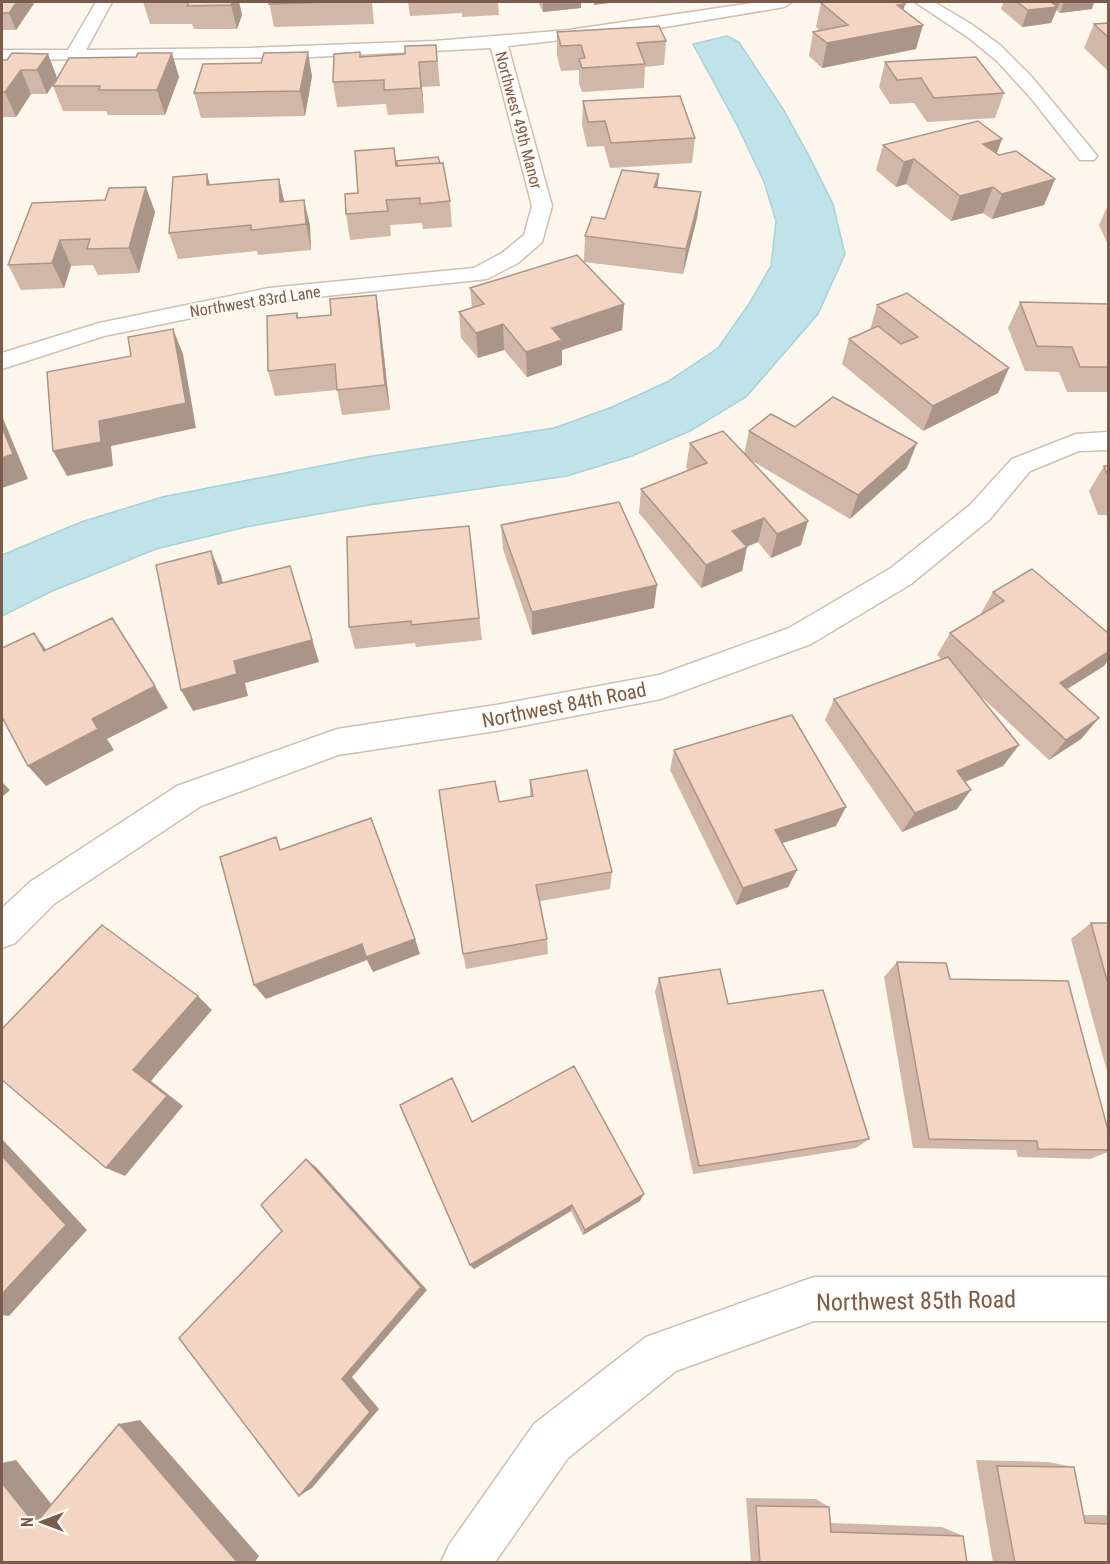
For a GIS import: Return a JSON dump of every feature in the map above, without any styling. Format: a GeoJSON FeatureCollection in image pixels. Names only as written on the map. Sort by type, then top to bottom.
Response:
{"type":"FeatureCollection","features":[{"type":"Feature","properties":{"kind":"street"},"geometry":{"type":"LineString","coordinates":[[74,55],[104,2]]}},
{"type":"Feature","properties":{"kind":"street"},"geometry":{"type":"LineString","coordinates":[[2,55],[331,52],[498,42],[667,23],[784,2]]}},
{"type":"Feature","properties":{"kind":"street"},"geometry":{"type":"LineString","coordinates":[[923,2],[956,20],[1003,58],[1042,100],[1087,156]]}},
{"type":"Feature","properties":{"kind":"street","name":"Northwest 49th Manor"},"geometry":{"type":"LineString","coordinates":[[498,42],[542,206],[534,237],[510,258]]}},
{"type":"Feature","properties":{"kind":"street","name":"Northwest 83rd Lane"},"geometry":{"type":"LineString","coordinates":[[2,361],[99,330],[269,295],[478,274],[510,258]]}},
{"type":"Feature","properties":{"kind":"street","name":"Northwest 84th Road"},"geometry":{"type":"LineString","coordinates":[[2,931],[42,893],[189,795],[337,742],[496,718],[661,687],[800,636],[900,576],[980,512],[1021,465],[1076,443],[1108,441]]}},
{"type":"Feature","properties":{"kind":"street","name":"Northwest 85th Road"},"geometry":{"type":"LineString","coordinates":[[466,1563],[551,1441],[662,1353],[814,1299],[1108,1299]]}},
{"type":"Feature","properties":{"kind":"water"},"geometry":{"type":"Polygon","coordinates":[[[727,36],[739,42],[783,109],[808,154],[833,204],[845,254],[818,314],[746,397],[690,431],[632,456],[567,476],[369,505],[246,527],[156,549],[50,592],[2,616],[2,555],[81,522],[162,497],[366,457],[554,428],[612,407],[667,382],[718,348],[749,304],[771,266],[776,221],[764,182],[738,127],[693,44],[727,36]]]}},
{"type":"Feature","properties":{"kind":"building"},"geometry":{"type":"Polygon","coordinates":[[[2,2],[17,2],[9,13],[2,13],[2,2]]]}},
{"type":"Feature","properties":{"kind":"building"},"geometry":{"type":"Polygon","coordinates":[[[189,2],[232,2],[231,5],[187,6],[189,2]]]}},
{"type":"Feature","properties":{"kind":"building"},"geometry":{"type":"Polygon","coordinates":[[[269,2],[332,2],[269,4],[269,2]]]}},
{"type":"Feature","properties":{"kind":"building"},"geometry":{"type":"Polygon","coordinates":[[[902,2],[905,4],[897,5],[923,25],[827,43],[813,32],[848,25],[821,3],[902,2]]]}},
{"type":"Feature","properties":{"kind":"building"},"geometry":{"type":"Polygon","coordinates":[[[1017,2],[1051,2],[1057,7],[1028,10],[1017,2]]]}},
{"type":"Feature","properties":{"kind":"building"},"geometry":{"type":"Polygon","coordinates":[[[1108,23],[1108,37],[1094,24],[1108,23]]]}},
{"type":"Feature","properties":{"kind":"building"},"geometry":{"type":"Polygon","coordinates":[[[659,26],[666,41],[637,43],[645,64],[582,68],[579,59],[585,58],[581,45],[561,46],[557,32],[659,26]]]}},
{"type":"Feature","properties":{"kind":"building"},"geometry":{"type":"Polygon","coordinates":[[[436,45],[437,61],[419,62],[421,88],[384,90],[384,80],[333,82],[334,54],[360,52],[360,57],[405,54],[405,46],[436,45]]]}},
{"type":"Feature","properties":{"kind":"building"},"geometry":{"type":"Polygon","coordinates":[[[308,52],[300,91],[194,93],[203,64],[261,63],[264,53],[308,52]]]}},
{"type":"Feature","properties":{"kind":"building"},"geometry":{"type":"Polygon","coordinates":[[[12,53],[48,54],[37,70],[21,70],[5,92],[2,92],[2,60],[7,60],[12,53]]]}},
{"type":"Feature","properties":{"kind":"building"},"geometry":{"type":"Polygon","coordinates":[[[138,53],[172,53],[157,90],[99,90],[100,86],[53,86],[69,58],[136,57],[138,53]]]}},
{"type":"Feature","properties":{"kind":"building"},"geometry":{"type":"Polygon","coordinates":[[[976,57],[1004,93],[934,98],[921,78],[897,80],[885,62],[976,57]]]}},
{"type":"Feature","properties":{"kind":"building"},"geometry":{"type":"Polygon","coordinates":[[[680,96],[695,138],[611,143],[605,121],[588,122],[583,101],[680,96]]]}},
{"type":"Feature","properties":{"kind":"building"},"geometry":{"type":"Polygon","coordinates":[[[978,121],[1002,139],[983,144],[999,155],[1016,151],[1055,179],[1002,194],[993,187],[960,196],[914,159],[904,162],[883,145],[978,121]]]}},
{"type":"Feature","properties":{"kind":"building"},"geometry":{"type":"Polygon","coordinates":[[[394,148],[396,166],[443,163],[450,201],[420,204],[420,198],[386,200],[388,211],[346,214],[345,194],[358,193],[355,151],[394,148]]]}},
{"type":"Feature","properties":{"kind":"building"},"geometry":{"type":"Polygon","coordinates":[[[438,157],[440,163],[398,166],[396,161],[438,157]]]}},
{"type":"Feature","properties":{"kind":"building"},"geometry":{"type":"Polygon","coordinates":[[[622,170],[659,174],[654,187],[701,192],[686,249],[585,236],[592,217],[605,219],[622,170]]]}},
{"type":"Feature","properties":{"kind":"building"},"geometry":{"type":"Polygon","coordinates":[[[207,174],[207,185],[279,179],[280,202],[304,200],[306,224],[251,230],[251,225],[169,233],[173,177],[207,174]]]}},
{"type":"Feature","properties":{"kind":"building"},"geometry":{"type":"Polygon","coordinates":[[[146,187],[129,248],[87,249],[90,239],[60,240],[52,263],[8,265],[32,203],[105,200],[109,188],[146,187]]]}},
{"type":"Feature","properties":{"kind":"building"},"geometry":{"type":"Polygon","coordinates":[[[577,255],[624,304],[552,328],[562,340],[526,352],[503,324],[476,333],[459,312],[484,304],[470,288],[577,255]]]}},
{"type":"Feature","properties":{"kind":"building"},"geometry":{"type":"Polygon","coordinates":[[[907,293],[1009,368],[933,406],[849,339],[878,326],[901,344],[918,337],[877,305],[907,293]]]}},
{"type":"Feature","properties":{"kind":"building"},"geometry":{"type":"Polygon","coordinates":[[[376,295],[385,385],[337,390],[335,364],[268,371],[267,316],[297,313],[297,318],[331,315],[330,299],[376,295]]]}},
{"type":"Feature","properties":{"kind":"building"},"geometry":{"type":"Polygon","coordinates":[[[1020,302],[1108,304],[1108,367],[1080,367],[1072,347],[1037,346],[1020,302]]]}},
{"type":"Feature","properties":{"kind":"building"},"geometry":{"type":"Polygon","coordinates":[[[173,329],[186,403],[99,421],[101,442],[53,451],[47,372],[131,356],[128,337],[173,329]]]}},
{"type":"Feature","properties":{"kind":"building"},"geometry":{"type":"Polygon","coordinates":[[[833,397],[917,443],[858,495],[749,431],[771,414],[795,427],[833,397]]]}},
{"type":"Feature","properties":{"kind":"building"},"geometry":{"type":"Polygon","coordinates":[[[2,427],[13,454],[2,458],[2,427]]]}},
{"type":"Feature","properties":{"kind":"building"},"geometry":{"type":"Polygon","coordinates":[[[723,431],[808,521],[777,534],[764,518],[732,531],[747,547],[706,565],[641,489],[707,463],[690,443],[723,431]]]}},
{"type":"Feature","properties":{"kind":"building"},"geometry":{"type":"Polygon","coordinates":[[[619,502],[657,585],[532,612],[501,525],[619,502]]]}},
{"type":"Feature","properties":{"kind":"building"},"geometry":{"type":"Polygon","coordinates":[[[469,526],[479,618],[411,625],[411,621],[349,627],[347,537],[469,526]]]}},
{"type":"Feature","properties":{"kind":"building"},"geometry":{"type":"Polygon","coordinates":[[[211,551],[218,584],[290,566],[312,640],[234,661],[237,674],[181,690],[156,565],[211,551]]]}},
{"type":"Feature","properties":{"kind":"building"},"geometry":{"type":"Polygon","coordinates":[[[1032,569],[1108,633],[1108,652],[1060,683],[1099,718],[1066,740],[950,633],[1004,601],[993,592],[1032,569]]]}},
{"type":"Feature","properties":{"kind":"building"},"geometry":{"type":"Polygon","coordinates":[[[112,618],[155,686],[92,719],[98,729],[28,766],[2,717],[2,648],[34,633],[44,651],[112,618]]]}},
{"type":"Feature","properties":{"kind":"building"},"geometry":{"type":"Polygon","coordinates":[[[948,657],[1019,745],[957,771],[971,790],[915,813],[834,699],[948,657]]]}},
{"type":"Feature","properties":{"kind":"building"},"geometry":{"type":"Polygon","coordinates":[[[792,715],[846,807],[775,830],[797,870],[743,888],[674,750],[792,715]]]}},
{"type":"Feature","properties":{"kind":"building"},"geometry":{"type":"Polygon","coordinates":[[[587,770],[612,872],[536,885],[547,939],[463,954],[439,790],[495,781],[499,802],[533,796],[530,780],[587,770]]]}},
{"type":"Feature","properties":{"kind":"building"},"geometry":{"type":"Polygon","coordinates":[[[371,818],[415,939],[366,957],[362,944],[254,985],[220,857],[276,837],[280,850],[371,818]]]}},
{"type":"Feature","properties":{"kind":"building"},"geometry":{"type":"Polygon","coordinates":[[[1091,923],[1108,923],[1108,984],[1091,923]]]}},
{"type":"Feature","properties":{"kind":"building"},"geometry":{"type":"Polygon","coordinates":[[[102,925],[198,996],[133,1070],[167,1096],[106,1168],[2,1080],[2,1029],[102,925]]]}},
{"type":"Feature","properties":{"kind":"building"},"geometry":{"type":"Polygon","coordinates":[[[897,962],[946,963],[950,979],[1068,981],[1108,1130],[1108,1150],[1038,1149],[1037,1141],[929,1139],[897,962]]]}},
{"type":"Feature","properties":{"kind":"building"},"geometry":{"type":"Polygon","coordinates":[[[720,969],[728,1004],[823,990],[869,1139],[699,1166],[659,978],[720,969]]]}},
{"type":"Feature","properties":{"kind":"building"},"geometry":{"type":"Polygon","coordinates":[[[574,1066],[644,1194],[585,1230],[572,1205],[470,1265],[400,1105],[452,1078],[472,1122],[574,1066]]]}},
{"type":"Feature","properties":{"kind":"building"},"geometry":{"type":"Polygon","coordinates":[[[2,1156],[66,1225],[2,1294],[2,1156]]]}},
{"type":"Feature","properties":{"kind":"building"},"geometry":{"type":"Polygon","coordinates":[[[306,1159],[421,1287],[342,1379],[370,1412],[299,1496],[179,1338],[282,1231],[261,1205],[306,1159]]]}},
{"type":"Feature","properties":{"kind":"building"},"geometry":{"type":"Polygon","coordinates":[[[119,1424],[238,1563],[2,1563],[2,1483],[35,1524],[119,1424]]]}},
{"type":"Feature","properties":{"kind":"building"},"geometry":{"type":"Polygon","coordinates":[[[997,1466],[1074,1467],[1085,1523],[1108,1524],[1108,1563],[1015,1563],[997,1466]]]}},
{"type":"Feature","properties":{"kind":"building"},"geometry":{"type":"Polygon","coordinates":[[[756,1506],[829,1507],[831,1532],[963,1536],[967,1563],[760,1563],[756,1506]]]}}]}
